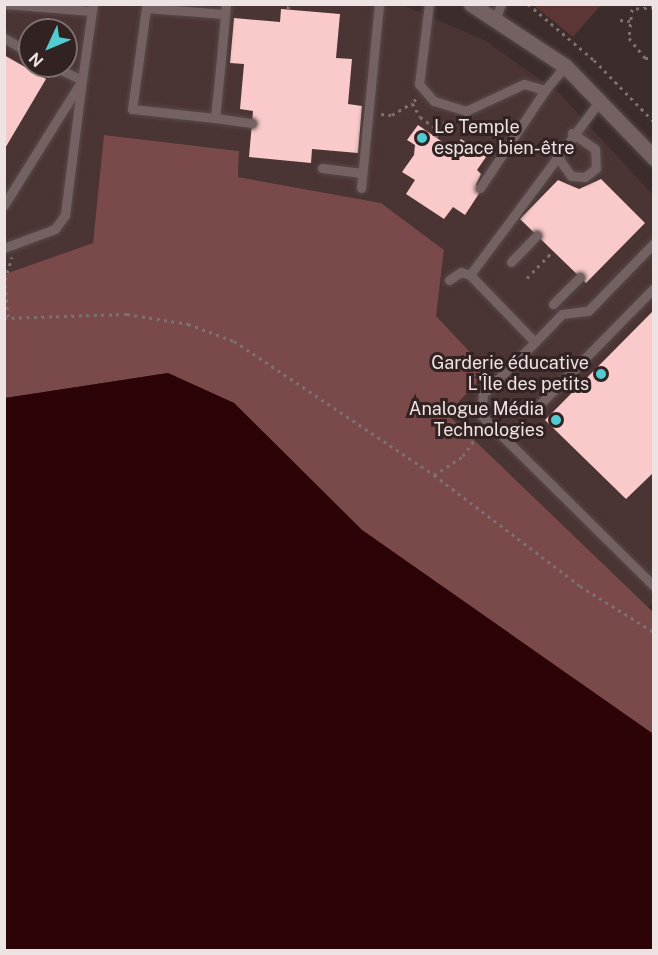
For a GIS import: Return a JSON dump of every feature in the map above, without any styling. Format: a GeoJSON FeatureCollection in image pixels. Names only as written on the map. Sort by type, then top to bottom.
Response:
{"type":"FeatureCollection","features":[{"type":"Feature","properties":{"kind":"street"},"geometry":{"type":"LineString","coordinates":[[471,4],[499,11],[601,99],[654,158]]}},
{"type":"Feature","properties":{"kind":"lane"},"geometry":{"type":"LineString","coordinates":[[4,248],[55,229],[65,215],[92,8],[5,4]]}},
{"type":"Feature","properties":{"kind":"lane"},"geometry":{"type":"LineString","coordinates":[[361,188],[379,4]]}},
{"type":"Feature","properties":{"kind":"lane"},"geometry":{"type":"LineString","coordinates":[[429,4],[419,80],[429,99],[466,111],[524,84],[545,90]]}},
{"type":"Feature","properties":{"kind":"lane"},"geometry":{"type":"LineString","coordinates":[[215,118],[225,9],[146,8],[132,109],[252,123]]}},
{"type":"Feature","properties":{"kind":"lane"},"geometry":{"type":"LineString","coordinates":[[4,38],[18,46]]}},
{"type":"Feature","properties":{"kind":"lane"},"geometry":{"type":"LineString","coordinates":[[480,188],[545,90],[564,66]]}},
{"type":"Feature","properties":{"kind":"lane"},"geometry":{"type":"LineString","coordinates":[[78,78],[82,80]]}},
{"type":"Feature","properties":{"kind":"lane"},"geometry":{"type":"LineString","coordinates":[[4,205],[82,80]]}},
{"type":"Feature","properties":{"kind":"lane"},"geometry":{"type":"LineString","coordinates":[[470,275],[572,133],[601,99]]}},
{"type":"Feature","properties":{"kind":"lane"},"geometry":{"type":"LineString","coordinates":[[556,155],[572,177],[585,177],[596,168],[595,148],[572,133]]}},
{"type":"Feature","properties":{"kind":"lane"},"geometry":{"type":"LineString","coordinates":[[322,168],[362,173]]}},
{"type":"Feature","properties":{"kind":"lane"},"geometry":{"type":"LineString","coordinates":[[511,262],[537,236]]}},
{"type":"Feature","properties":{"kind":"lane"},"geometry":{"type":"LineString","coordinates":[[654,243],[588,311],[562,314],[483,394],[480,411],[487,424],[654,586]]}},
{"type":"Feature","properties":{"kind":"lane"},"geometry":{"type":"LineString","coordinates":[[449,280],[461,272],[470,275],[535,342]]}},
{"type":"Feature","properties":{"kind":"lane"},"geometry":{"type":"LineString","coordinates":[[554,304],[580,277]]}},
{"type":"Feature","properties":{"kind":"lane"},"geometry":{"type":"LineString","coordinates":[[537,407],[654,288]]}},
{"type":"Feature","properties":{"kind":"path"},"geometry":{"type":"LineString","coordinates":[[528,4],[594,60],[654,122]]}},
{"type":"Feature","properties":{"kind":"path"},"geometry":{"type":"LineString","coordinates":[[654,7],[636,6],[630,21],[631,42],[645,58],[654,58]]}},
{"type":"Feature","properties":{"kind":"path"},"geometry":{"type":"LineString","coordinates":[[620,20],[630,21]]}},
{"type":"Feature","properties":{"kind":"path"},"geometry":{"type":"LineString","coordinates":[[392,115],[417,99]]}},
{"type":"Feature","properties":{"kind":"path"},"geometry":{"type":"LineString","coordinates":[[412,103],[440,131]]}},
{"type":"Feature","properties":{"kind":"path"},"geometry":{"type":"LineString","coordinates":[[436,137],[448,116]]}},
{"type":"Feature","properties":{"kind":"path"},"geometry":{"type":"LineString","coordinates":[[17,243],[5,280],[6,317],[104,312],[215,332],[257,353],[434,476],[580,586],[654,632]]}},
{"type":"Feature","properties":{"kind":"path"},"geometry":{"type":"LineString","coordinates":[[527,278],[553,251]]}},
{"type":"Feature","properties":{"kind":"path"},"geometry":{"type":"LineString","coordinates":[[434,476],[463,456],[487,424]]}},
{"type":"Feature","properties":{"kind":"shaded area"},"geometry":{"type":"Polygon","coordinates":[[[4,5],[403,5],[486,41],[559,93],[653,195],[653,602],[646,609],[641,605],[447,414],[488,371],[436,316],[444,250],[381,203],[238,177],[239,151],[105,135],[93,243],[5,274],[4,5]]]}},
{"type":"Feature","properties":{"kind":"shaded area"},"geometry":{"type":"Polygon","coordinates":[[[533,5],[601,5],[573,37],[533,5]]]}},
{"type":"Feature","properties":{"kind":"shaded area"},"geometry":{"type":"Polygon","coordinates":[[[104,135],[239,151],[238,177],[381,203],[444,250],[436,316],[488,371],[447,414],[653,612],[653,735],[362,530],[234,403],[168,373],[5,398],[5,274],[93,243],[104,135]]]}},
{"type":"Feature","properties":{"kind":"shaded area"},"geometry":{"type":"Polygon","coordinates":[[[168,373],[234,403],[362,530],[652,733],[653,950],[5,950],[5,398],[168,373]]]}},
{"type":"Feature","properties":{"kind":"building"},"geometry":{"type":"Polygon","coordinates":[[[281,9],[340,14],[336,58],[352,59],[348,104],[362,106],[358,153],[312,149],[311,163],[249,157],[253,111],[240,109],[244,64],[230,63],[234,18],[280,22],[281,9]]]}},
{"type":"Feature","properties":{"kind":"building"},"geometry":{"type":"Polygon","coordinates":[[[4,55],[18,63],[18,78],[46,79],[4,150],[4,55]]]}},
{"type":"Feature","properties":{"kind":"building"},"geometry":{"type":"Polygon","coordinates":[[[418,125],[454,150],[461,139],[486,157],[477,170],[481,174],[476,185],[482,189],[465,215],[453,207],[444,219],[406,194],[415,180],[402,172],[414,155],[415,145],[407,140],[418,125]]]}},
{"type":"Feature","properties":{"kind":"building"},"geometry":{"type":"Polygon","coordinates":[[[601,179],[645,223],[586,283],[520,219],[558,180],[579,189],[601,179]]]}},
{"type":"Feature","properties":{"kind":"building"},"geometry":{"type":"Polygon","coordinates":[[[654,310],[654,472],[626,499],[545,420],[654,310]]]}},
{"type":"Feature","properties":{"kind":"place","name":"Le Temple espace bien-être"},"geometry":{"type":"Point","coordinates":[422,138]}},
{"type":"Feature","properties":{"kind":"place","name":"Garderie éducative L'Île des petits"},"geometry":{"type":"Point","coordinates":[601,374]}},
{"type":"Feature","properties":{"kind":"place","name":"Analogue Média Technologies"},"geometry":{"type":"Point","coordinates":[556,420]}}]}
